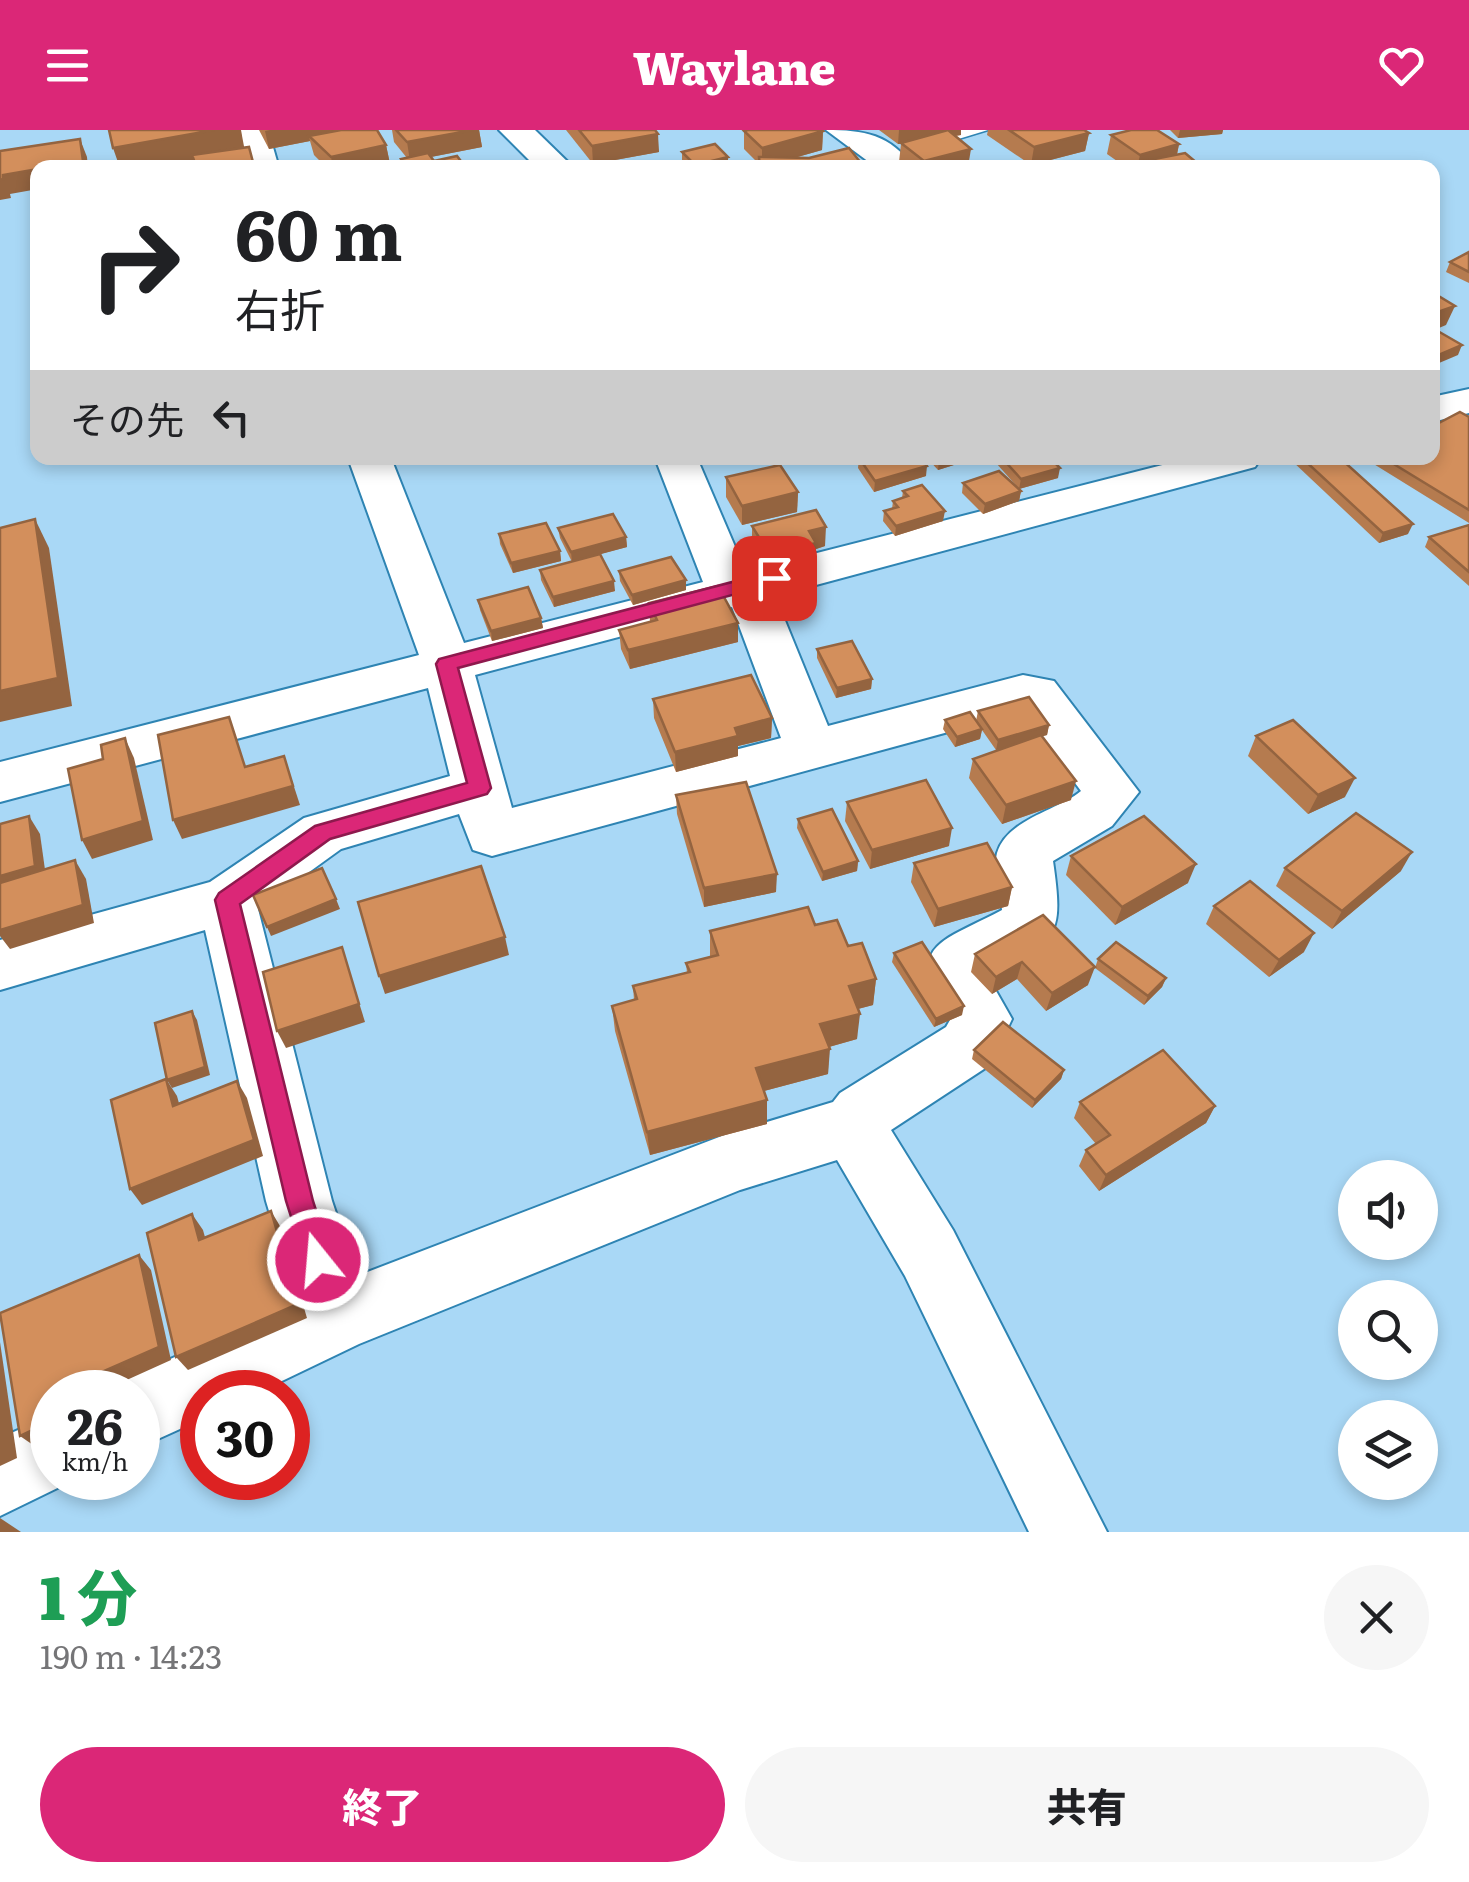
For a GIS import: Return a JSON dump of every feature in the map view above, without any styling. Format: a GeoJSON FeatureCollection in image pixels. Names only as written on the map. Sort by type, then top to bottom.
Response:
{"type":"FeatureCollection","features":[{"type":"Feature","properties":{"kind":"street"},"geometry":{"type":"LineString","coordinates":[[251,130],[260,160]]}},
{"type":"Feature","properties":{"kind":"street"},"geometry":{"type":"LineString","coordinates":[[516,130],[548,160]]}},
{"type":"Feature","properties":{"kind":"street"},"geometry":{"type":"LineString","coordinates":[[843,130],[889,160]]}},
{"type":"Feature","properties":{"kind":"street"},"geometry":{"type":"LineString","coordinates":[[1440,408],[1469,401]]}},
{"type":"Feature","properties":{"kind":"street"},"geometry":{"type":"LineString","coordinates":[[160,1402],[336,1319],[727,1164],[792,1141],[853,1127],[863,1113],[968,1046],[982,1018],[960,984],[955,964],[1029,923],[1031,907],[1024,854],[1037,839],[1103,808],[1112,792],[1036,694],[1023,692],[492,834],[447,664],[372,465]]}},
{"type":"Feature","properties":{"kind":"street"},"geometry":{"type":"LineString","coordinates":[[679,465],[811,749]]}},
{"type":"Feature","properties":{"kind":"street"},"geometry":{"type":"LineString","coordinates":[[0,782],[1192,465]]}},
{"type":"Feature","properties":{"kind":"street"},"geometry":{"type":"LineString","coordinates":[[0,965],[227,900],[323,833],[480,788]]}},
{"type":"Feature","properties":{"kind":"street"},"geometry":{"type":"LineString","coordinates":[[227,900],[300,1201],[336,1319]]}},
{"type":"Feature","properties":{"kind":"street"},"geometry":{"type":"LineString","coordinates":[[853,1127],[929,1253],[1069,1532]]}},
{"type":"Feature","properties":{"kind":"street"},"geometry":{"type":"LineString","coordinates":[[0,1478],[30,1463]]}},
{"type":"Feature","properties":{"kind":"lane"},"geometry":{"type":"LineString","coordinates":[[894,160],[980,130]]}},
{"type":"Feature","properties":{"kind":"building"},"geometry":{"type":"Polygon","coordinates":[[[109,130],[214,130],[113,148],[109,130]]]}},
{"type":"Feature","properties":{"kind":"building"},"geometry":{"type":"Polygon","coordinates":[[[341,130],[377,130],[386,145],[331,157],[309,136],[341,130]]]}},
{"type":"Feature","properties":{"kind":"building"},"geometry":{"type":"Polygon","coordinates":[[[396,130],[473,130],[407,142],[396,130]]]}},
{"type":"Feature","properties":{"kind":"building"},"geometry":{"type":"Polygon","coordinates":[[[579,130],[655,130],[658,134],[592,146],[579,130]]]}},
{"type":"Feature","properties":{"kind":"building"},"geometry":{"type":"Polygon","coordinates":[[[948,130],[971,149],[923,160],[901,143],[948,130]]]}},
{"type":"Feature","properties":{"kind":"building"},"geometry":{"type":"Polygon","coordinates":[[[1009,130],[1084,130],[1089,133],[1034,147],[1009,130]]]}},
{"type":"Feature","properties":{"kind":"building"},"geometry":{"type":"Polygon","coordinates":[[[1157,130],[1179,144],[1140,155],[1111,135],[1157,130]]]}},
{"type":"Feature","properties":{"kind":"building"},"geometry":{"type":"Polygon","coordinates":[[[744,131],[823,131],[762,148],[744,131]]]}},
{"type":"Feature","properties":{"kind":"building"},"geometry":{"type":"Polygon","coordinates":[[[80,139],[83,160],[30,160],[30,170],[3,175],[0,180],[0,151],[80,139]]]}},
{"type":"Feature","properties":{"kind":"building"},"geometry":{"type":"Polygon","coordinates":[[[715,144],[728,157],[690,160],[682,152],[715,144]]]}},
{"type":"Feature","properties":{"kind":"building"},"geometry":{"type":"Polygon","coordinates":[[[249,147],[252,160],[194,160],[192,155],[249,147]]]}},
{"type":"Feature","properties":{"kind":"building"},"geometry":{"type":"Polygon","coordinates":[[[849,148],[859,160],[759,157],[809,158],[849,148]]]}},
{"type":"Feature","properties":{"kind":"building"},"geometry":{"type":"Polygon","coordinates":[[[428,153],[433,160],[402,160],[428,153]]]}},
{"type":"Feature","properties":{"kind":"building"},"geometry":{"type":"Polygon","coordinates":[[[1185,153],[1193,160],[1149,160],[1185,153]]]}},
{"type":"Feature","properties":{"kind":"building"},"geometry":{"type":"Polygon","coordinates":[[[1469,252],[1469,272],[1450,262],[1469,252]]]}},
{"type":"Feature","properties":{"kind":"building"},"geometry":{"type":"Polygon","coordinates":[[[1440,297],[1455,306],[1440,311],[1440,297]]]}},
{"type":"Feature","properties":{"kind":"building"},"geometry":{"type":"Polygon","coordinates":[[[1440,332],[1462,345],[1440,354],[1440,332]]]}},
{"type":"Feature","properties":{"kind":"building"},"geometry":{"type":"Polygon","coordinates":[[[1460,412],[1469,417],[1469,510],[1395,465],[1440,465],[1440,422],[1460,412]]]}},
{"type":"Feature","properties":{"kind":"building"},"geometry":{"type":"Polygon","coordinates":[[[780,465],[798,492],[742,506],[726,477],[780,465]]]}},
{"type":"Feature","properties":{"kind":"building"},"geometry":{"type":"Polygon","coordinates":[[[864,465],[927,466],[875,481],[864,465]]]}},
{"type":"Feature","properties":{"kind":"building"},"geometry":{"type":"Polygon","coordinates":[[[1008,465],[1060,468],[1021,479],[1008,465]]]}},
{"type":"Feature","properties":{"kind":"building"},"geometry":{"type":"Polygon","coordinates":[[[1310,465],[1348,465],[1413,524],[1383,533],[1310,465]]]}},
{"type":"Feature","properties":{"kind":"building"},"geometry":{"type":"Polygon","coordinates":[[[999,471],[1021,491],[985,504],[963,483],[999,471]]]}},
{"type":"Feature","properties":{"kind":"building"},"geometry":{"type":"Polygon","coordinates":[[[922,485],[945,511],[896,526],[884,511],[898,507],[893,501],[908,496],[903,491],[922,485]]]}},
{"type":"Feature","properties":{"kind":"building"},"geometry":{"type":"Polygon","coordinates":[[[816,510],[826,527],[809,531],[816,543],[770,555],[752,526],[816,510]]]}},
{"type":"Feature","properties":{"kind":"building"},"geometry":{"type":"Polygon","coordinates":[[[613,514],[626,537],[571,552],[558,528],[613,514]]]}},
{"type":"Feature","properties":{"kind":"building"},"geometry":{"type":"Polygon","coordinates":[[[35,519],[58,678],[0,691],[0,528],[35,519]]]}},
{"type":"Feature","properties":{"kind":"building"},"geometry":{"type":"Polygon","coordinates":[[[546,523],[560,551],[511,563],[499,534],[546,523]]]}},
{"type":"Feature","properties":{"kind":"building"},"geometry":{"type":"Polygon","coordinates":[[[1469,525],[1469,572],[1429,537],[1469,525]]]}},
{"type":"Feature","properties":{"kind":"building"},"geometry":{"type":"Polygon","coordinates":[[[600,554],[614,581],[553,597],[540,570],[600,554]]]}},
{"type":"Feature","properties":{"kind":"building"},"geometry":{"type":"Polygon","coordinates":[[[671,557],[686,580],[632,595],[619,571],[671,557]]]}},
{"type":"Feature","properties":{"kind":"building"},"geometry":{"type":"Polygon","coordinates":[[[718,586],[738,623],[628,650],[619,630],[657,620],[649,603],[718,586]]]}},
{"type":"Feature","properties":{"kind":"building"},"geometry":{"type":"Polygon","coordinates":[[[528,587],[541,618],[491,631],[478,600],[528,587]]]}},
{"type":"Feature","properties":{"kind":"building"},"geometry":{"type":"Polygon","coordinates":[[[852,641],[872,679],[837,688],[817,649],[852,641]]]}},
{"type":"Feature","properties":{"kind":"building"},"geometry":{"type":"Polygon","coordinates":[[[751,675],[772,718],[735,728],[738,736],[675,752],[653,699],[751,675]]]}},
{"type":"Feature","properties":{"kind":"building"},"geometry":{"type":"Polygon","coordinates":[[[1029,697],[1049,725],[998,740],[978,711],[1029,697]]]}},
{"type":"Feature","properties":{"kind":"building"},"geometry":{"type":"Polygon","coordinates":[[[970,712],[982,729],[957,737],[945,720],[970,712]]]}},
{"type":"Feature","properties":{"kind":"building"},"geometry":{"type":"Polygon","coordinates":[[[229,717],[245,767],[284,756],[293,786],[173,820],[158,735],[229,717]]]}},
{"type":"Feature","properties":{"kind":"building"},"geometry":{"type":"Polygon","coordinates":[[[1293,720],[1355,778],[1318,795],[1256,736],[1293,720]]]}},
{"type":"Feature","properties":{"kind":"building"},"geometry":{"type":"Polygon","coordinates":[[[1041,735],[1076,781],[1006,805],[973,759],[1041,735]]]}},
{"type":"Feature","properties":{"kind":"building"},"geometry":{"type":"Polygon","coordinates":[[[125,738],[143,821],[82,840],[68,769],[103,759],[101,745],[125,738]]]}},
{"type":"Feature","properties":{"kind":"building"},"geometry":{"type":"Polygon","coordinates":[[[926,780],[952,828],[872,850],[847,802],[926,780]]]}},
{"type":"Feature","properties":{"kind":"building"},"geometry":{"type":"Polygon","coordinates":[[[746,782],[777,874],[704,888],[676,795],[746,782]]]}},
{"type":"Feature","properties":{"kind":"building"},"geometry":{"type":"Polygon","coordinates":[[[832,809],[858,861],[823,872],[798,819],[832,809]]]}},
{"type":"Feature","properties":{"kind":"building"},"geometry":{"type":"Polygon","coordinates":[[[1356,813],[1412,852],[1342,911],[1285,868],[1356,813]]]}},
{"type":"Feature","properties":{"kind":"building"},"geometry":{"type":"Polygon","coordinates":[[[29,816],[35,866],[0,876],[0,824],[29,816]]]}},
{"type":"Feature","properties":{"kind":"building"},"geometry":{"type":"Polygon","coordinates":[[[1144,816],[1196,864],[1122,907],[1071,856],[1144,816]]]}},
{"type":"Feature","properties":{"kind":"building"},"geometry":{"type":"Polygon","coordinates":[[[987,843],[1012,887],[938,909],[914,863],[987,843]]]}},
{"type":"Feature","properties":{"kind":"building"},"geometry":{"type":"Polygon","coordinates":[[[75,860],[83,905],[0,930],[0,883],[75,860]]]}},
{"type":"Feature","properties":{"kind":"building"},"geometry":{"type":"Polygon","coordinates":[[[481,866],[505,937],[379,976],[358,902],[481,866]]]}},
{"type":"Feature","properties":{"kind":"building"},"geometry":{"type":"Polygon","coordinates":[[[322,868],[336,899],[267,927],[253,895],[322,868]]]}},
{"type":"Feature","properties":{"kind":"building"},"geometry":{"type":"Polygon","coordinates":[[[1250,881],[1314,933],[1279,960],[1214,906],[1250,881]]]}},
{"type":"Feature","properties":{"kind":"building"},"geometry":{"type":"Polygon","coordinates":[[[808,907],[815,925],[837,920],[848,946],[862,943],[876,979],[849,986],[860,1014],[820,1024],[830,1049],[756,1068],[767,1100],[647,1132],[612,1006],[637,999],[633,986],[690,972],[686,963],[718,955],[710,931],[808,907]]]}},
{"type":"Feature","properties":{"kind":"building"},"geometry":{"type":"Polygon","coordinates":[[[1043,915],[1095,967],[1052,993],[1022,962],[996,977],[975,954],[1043,915]]]}},
{"type":"Feature","properties":{"kind":"building"},"geometry":{"type":"Polygon","coordinates":[[[922,942],[964,1006],[936,1019],[894,953],[922,942]]]}},
{"type":"Feature","properties":{"kind":"building"},"geometry":{"type":"Polygon","coordinates":[[[1116,942],[1166,978],[1148,996],[1098,959],[1116,942]]]}},
{"type":"Feature","properties":{"kind":"building"},"geometry":{"type":"Polygon","coordinates":[[[342,947],[359,1004],[277,1031],[263,972],[342,947]]]}},
{"type":"Feature","properties":{"kind":"building"},"geometry":{"type":"Polygon","coordinates":[[[192,1011],[205,1067],[167,1080],[155,1023],[192,1011]]]}},
{"type":"Feature","properties":{"kind":"building"},"geometry":{"type":"Polygon","coordinates":[[[1003,1022],[1064,1070],[1035,1100],[974,1050],[1003,1022]]]}},
{"type":"Feature","properties":{"kind":"building"},"geometry":{"type":"Polygon","coordinates":[[[1163,1050],[1215,1106],[1106,1175],[1086,1150],[1110,1135],[1080,1102],[1163,1050]]]}},
{"type":"Feature","properties":{"kind":"building"},"geometry":{"type":"Polygon","coordinates":[[[166,1079],[173,1106],[237,1081],[254,1140],[130,1189],[111,1100],[166,1079]]]}},
{"type":"Feature","properties":{"kind":"building"},"geometry":{"type":"Polygon","coordinates":[[[271,1211],[298,1304],[176,1357],[147,1233],[192,1214],[199,1240],[271,1211]]]}},
{"type":"Feature","properties":{"kind":"building"},"geometry":{"type":"Polygon","coordinates":[[[139,1255],[159,1347],[106,1370],[30,1370],[30,1431],[20,1436],[0,1313],[139,1255]]]}},
{"type":"Feature","properties":{"kind":"route"},"geometry":{"type":"LineString","coordinates":[[318,1260],[243,976],[227,900],[323,833],[480,788],[447,664],[774,578]]}}]}
